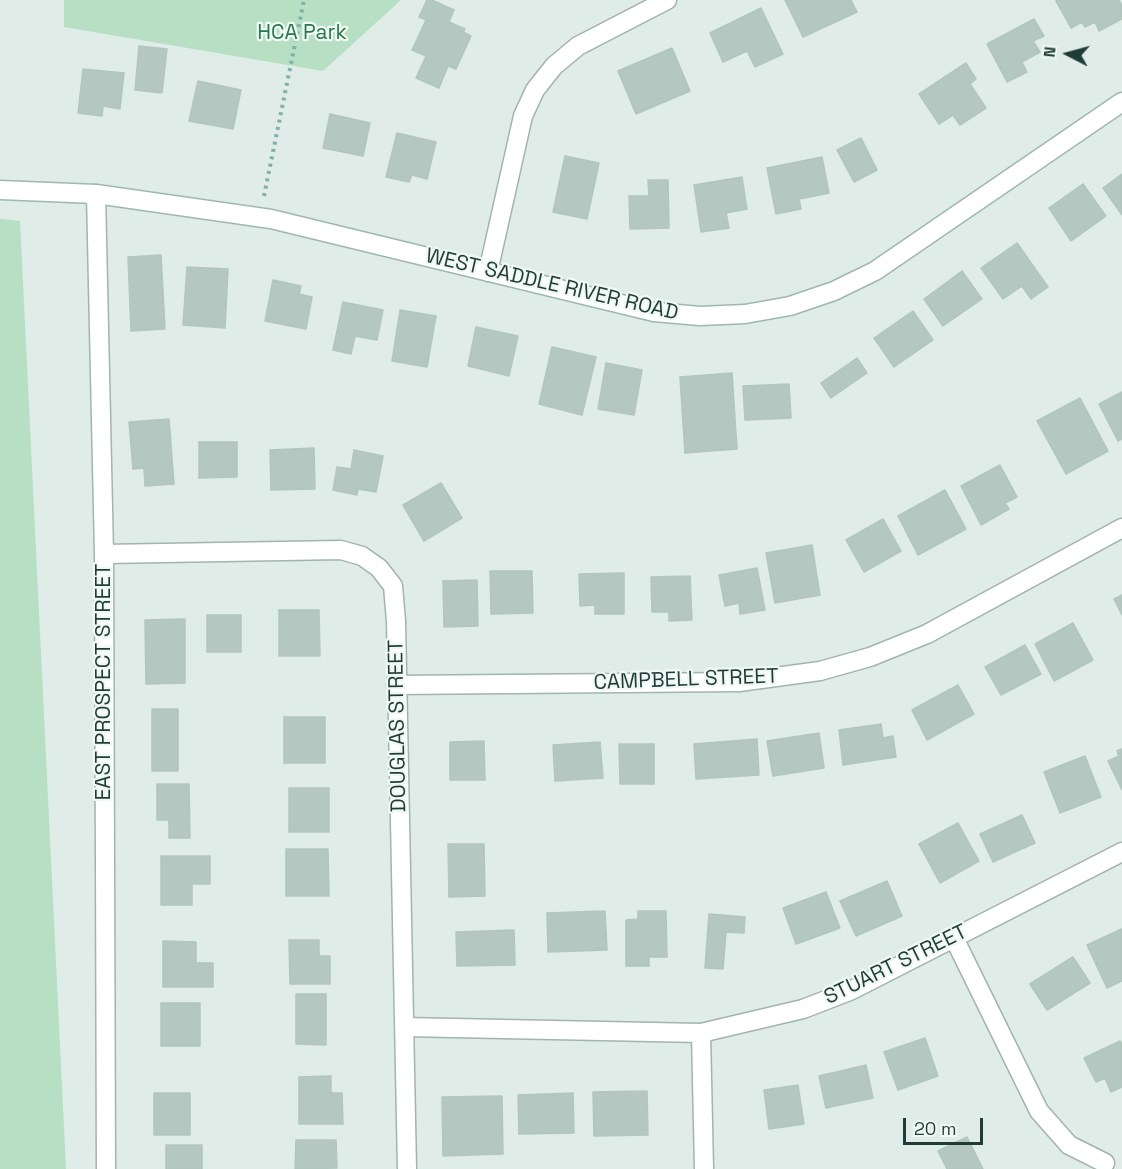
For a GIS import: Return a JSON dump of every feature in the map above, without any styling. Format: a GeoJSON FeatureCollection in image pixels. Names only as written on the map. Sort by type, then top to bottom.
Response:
{"type":"FeatureCollection","features":[{"type":"Feature","properties":{"kind":"street"},"geometry":{"type":"LineString","coordinates":[[488,272],[523,116],[535,90],[554,66],[578,46],[667,0]]}},
{"type":"Feature","properties":{"kind":"street","name":"WEST SADDLE RIVER ROAD"},"geometry":{"type":"LineString","coordinates":[[0,190],[96,194],[260,218],[654,312],[711,316],[745,314],[790,306],[834,291],[875,271],[1122,102]]}},
{"type":"Feature","properties":{"kind":"street","name":"EAST PROSPECT STREET"},"geometry":{"type":"LineString","coordinates":[[96,194],[104,554],[106,1169]]}},
{"type":"Feature","properties":{"kind":"street","name":"CAMPBELL STREET"},"geometry":{"type":"LineString","coordinates":[[396,685],[739,682],[820,671],[870,657],[927,634],[1122,528]]}},
{"type":"Feature","properties":{"kind":"street","name":"DOUGLAS STREET"},"geometry":{"type":"LineString","coordinates":[[104,554],[341,550],[362,556],[379,568],[393,586],[396,621],[407,1169]]}},
{"type":"Feature","properties":{"kind":"street","name":"STUART STREET"},"geometry":{"type":"LineString","coordinates":[[404,1027],[701,1033],[803,1009],[852,990],[1122,852]]}},
{"type":"Feature","properties":{"kind":"street"},"geometry":{"type":"LineString","coordinates":[[954,938],[1039,1112],[1069,1144],[1105,1163]]}},
{"type":"Feature","properties":{"kind":"street"},"geometry":{"type":"LineString","coordinates":[[701,1033],[704,1169]]}},
{"type":"Feature","properties":{"kind":"path"},"geometry":{"type":"LineString","coordinates":[[260,218],[304,0]]}},
{"type":"Feature","properties":{"kind":"green space","name":"HCA Park"},"geometry":{"type":"Polygon","coordinates":[[[64,0],[401,0],[323,71],[64,27],[64,0]]]}},
{"type":"Feature","properties":{"kind":"green space"},"geometry":{"type":"Polygon","coordinates":[[[0,219],[20,221],[66,1169],[0,1169],[0,219]]]}},
{"type":"Feature","properties":{"kind":"building"},"geometry":{"type":"Polygon","coordinates":[[[427,0],[454,10],[449,22],[465,29],[463,32],[471,36],[456,69],[448,66],[439,88],[416,78],[426,56],[412,50],[426,20],[419,17],[427,0]]]}},
{"type":"Feature","properties":{"kind":"building"},"geometry":{"type":"Polygon","coordinates":[[[785,0],[851,0],[857,12],[803,37],[785,0]]]}},
{"type":"Feature","properties":{"kind":"building"},"geometry":{"type":"Polygon","coordinates":[[[1119,0],[1122,6],[1122,19],[1099,31],[1095,22],[1085,27],[1082,22],[1071,28],[1056,1],[1119,0]]]}},
{"type":"Feature","properties":{"kind":"building"},"geometry":{"type":"Polygon","coordinates":[[[761,8],[783,54],[755,67],[747,51],[723,62],[710,33],[761,8]]]}},
{"type":"Feature","properties":{"kind":"building"},"geometry":{"type":"Polygon","coordinates":[[[1034,19],[1044,36],[1033,41],[1040,52],[1022,62],[1027,72],[1007,82],[987,44],[1034,19]]]}},
{"type":"Feature","properties":{"kind":"building"},"geometry":{"type":"Polygon","coordinates":[[[139,46],[167,49],[162,93],[135,90],[139,46]]]}},
{"type":"Feature","properties":{"kind":"building"},"geometry":{"type":"Polygon","coordinates":[[[672,48],[690,91],[636,114],[618,71],[672,48]]]}},
{"type":"Feature","properties":{"kind":"building"},"geometry":{"type":"Polygon","coordinates":[[[966,63],[976,79],[970,84],[986,108],[960,125],[953,115],[939,124],[919,94],[966,63]]]}},
{"type":"Feature","properties":{"kind":"building"},"geometry":{"type":"Polygon","coordinates":[[[83,69],[124,73],[120,109],[103,106],[102,116],[78,113],[83,69]]]}},
{"type":"Feature","properties":{"kind":"building"},"geometry":{"type":"Polygon","coordinates":[[[198,81],[241,90],[233,129],[189,121],[198,81]]]}},
{"type":"Feature","properties":{"kind":"building"},"geometry":{"type":"Polygon","coordinates":[[[330,114],[370,123],[363,156],[323,148],[330,114]]]}},
{"type":"Feature","properties":{"kind":"building"},"geometry":{"type":"Polygon","coordinates":[[[397,133],[436,142],[427,179],[412,175],[409,182],[386,177],[397,133]]]}},
{"type":"Feature","properties":{"kind":"building"},"geometry":{"type":"Polygon","coordinates":[[[861,138],[877,170],[854,182],[837,150],[861,138]]]}},
{"type":"Feature","properties":{"kind":"building"},"geometry":{"type":"Polygon","coordinates":[[[565,156],[599,163],[587,219],[553,212],[565,156]]]}},
{"type":"Feature","properties":{"kind":"building"},"geometry":{"type":"Polygon","coordinates":[[[822,157],[829,193],[799,199],[801,209],[776,214],[767,168],[822,157]]]}},
{"type":"Feature","properties":{"kind":"building"},"geometry":{"type":"Polygon","coordinates":[[[1122,174],[1122,215],[1103,188],[1122,174]]]}},
{"type":"Feature","properties":{"kind":"building"},"geometry":{"type":"Polygon","coordinates":[[[742,177],[747,209],[726,213],[729,228],[701,232],[694,185],[742,177]]]}},
{"type":"Feature","properties":{"kind":"building"},"geometry":{"type":"Polygon","coordinates":[[[648,180],[668,180],[669,228],[630,229],[629,196],[649,196],[648,180]]]}},
{"type":"Feature","properties":{"kind":"building"},"geometry":{"type":"Polygon","coordinates":[[[1083,184],[1106,216],[1071,241],[1049,208],[1083,184]]]}},
{"type":"Feature","properties":{"kind":"building"},"geometry":{"type":"Polygon","coordinates":[[[1017,243],[1048,287],[1031,299],[1022,286],[1003,299],[981,268],[1017,243]]]}},
{"type":"Feature","properties":{"kind":"building"},"geometry":{"type":"Polygon","coordinates":[[[161,255],[165,329],[131,331],[128,257],[161,255]]]}},
{"type":"Feature","properties":{"kind":"building"},"geometry":{"type":"Polygon","coordinates":[[[187,267],[228,269],[225,328],[183,325],[187,267]]]}},
{"type":"Feature","properties":{"kind":"building"},"geometry":{"type":"Polygon","coordinates":[[[962,271],[982,299],[943,326],[924,299],[962,271]]]}},
{"type":"Feature","properties":{"kind":"building"},"geometry":{"type":"Polygon","coordinates":[[[273,280],[301,286],[299,294],[312,297],[306,329],[265,321],[273,280]]]}},
{"type":"Feature","properties":{"kind":"building"},"geometry":{"type":"Polygon","coordinates":[[[343,302],[383,310],[377,340],[355,336],[351,354],[333,350],[343,302]]]}},
{"type":"Feature","properties":{"kind":"building"},"geometry":{"type":"Polygon","coordinates":[[[400,310],[436,316],[427,367],[392,361],[400,310]]]}},
{"type":"Feature","properties":{"kind":"building"},"geometry":{"type":"Polygon","coordinates":[[[913,311],[933,340],[894,367],[874,338],[913,311]]]}},
{"type":"Feature","properties":{"kind":"building"},"geometry":{"type":"Polygon","coordinates":[[[476,327],[518,336],[509,376],[468,366],[476,327]]]}},
{"type":"Feature","properties":{"kind":"building"},"geometry":{"type":"Polygon","coordinates":[[[552,347],[596,357],[582,415],[539,404],[552,347]]]}},
{"type":"Feature","properties":{"kind":"building"},"geometry":{"type":"Polygon","coordinates":[[[857,358],[867,373],[831,398],[821,383],[857,358]]]}},
{"type":"Feature","properties":{"kind":"building"},"geometry":{"type":"Polygon","coordinates":[[[606,363],[642,370],[634,415],[598,409],[606,363]]]}},
{"type":"Feature","properties":{"kind":"building"},"geometry":{"type":"Polygon","coordinates":[[[732,373],[737,449],[685,453],[680,377],[732,373]]]}},
{"type":"Feature","properties":{"kind":"building"},"geometry":{"type":"Polygon","coordinates":[[[789,384],[791,418],[745,420],[743,386],[789,384]]]}},
{"type":"Feature","properties":{"kind":"building"},"geometry":{"type":"Polygon","coordinates":[[[1122,392],[1122,439],[1118,441],[1099,404],[1122,392]]]}},
{"type":"Feature","properties":{"kind":"building"},"geometry":{"type":"Polygon","coordinates":[[[1080,398],[1108,451],[1066,474],[1037,421],[1080,398]]]}},
{"type":"Feature","properties":{"kind":"building"},"geometry":{"type":"Polygon","coordinates":[[[169,419],[174,484],[145,486],[144,468],[133,469],[129,422],[169,419]]]}},
{"type":"Feature","properties":{"kind":"building"},"geometry":{"type":"Polygon","coordinates":[[[199,442],[237,442],[237,477],[199,478],[199,442]]]}},
{"type":"Feature","properties":{"kind":"building"},"geometry":{"type":"Polygon","coordinates":[[[314,448],[315,489],[271,490],[270,450],[314,448]]]}},
{"type":"Feature","properties":{"kind":"building"},"geometry":{"type":"Polygon","coordinates":[[[354,450],[383,456],[376,492],[358,489],[357,495],[333,490],[337,467],[351,469],[354,450]]]}},
{"type":"Feature","properties":{"kind":"building"},"geometry":{"type":"Polygon","coordinates":[[[1000,465],[1017,497],[1005,503],[1009,509],[981,525],[961,486],[1000,465]]]}},
{"type":"Feature","properties":{"kind":"building"},"geometry":{"type":"Polygon","coordinates":[[[441,483],[462,518],[424,541],[403,505],[441,483]]]}},
{"type":"Feature","properties":{"kind":"building"},"geometry":{"type":"Polygon","coordinates":[[[945,490],[966,529],[918,555],[898,516],[945,490]]]}},
{"type":"Feature","properties":{"kind":"building"},"geometry":{"type":"Polygon","coordinates":[[[883,519],[901,551],[864,572],[846,540],[883,519]]]}},
{"type":"Feature","properties":{"kind":"building"},"geometry":{"type":"Polygon","coordinates":[[[812,545],[820,595],[775,603],[766,553],[812,545]]]}},
{"type":"Feature","properties":{"kind":"building"},"geometry":{"type":"Polygon","coordinates":[[[757,568],[765,610],[740,614],[739,603],[725,606],[719,575],[757,568]]]}},
{"type":"Feature","properties":{"kind":"building"},"geometry":{"type":"Polygon","coordinates":[[[490,571],[532,571],[533,613],[491,614],[490,571]]]}},
{"type":"Feature","properties":{"kind":"building"},"geometry":{"type":"Polygon","coordinates":[[[624,573],[624,614],[595,614],[595,605],[580,606],[579,574],[624,573]]]}},
{"type":"Feature","properties":{"kind":"building"},"geometry":{"type":"Polygon","coordinates":[[[690,576],[692,620],[669,621],[669,612],[652,612],[651,577],[690,576]]]}},
{"type":"Feature","properties":{"kind":"building"},"geometry":{"type":"Polygon","coordinates":[[[477,580],[478,626],[444,627],[443,581],[477,580]]]}},
{"type":"Feature","properties":{"kind":"building"},"geometry":{"type":"Polygon","coordinates":[[[1122,595],[1122,615],[1114,599],[1122,595]]]}},
{"type":"Feature","properties":{"kind":"building"},"geometry":{"type":"Polygon","coordinates":[[[279,610],[319,610],[320,656],[279,656],[279,610]]]}},
{"type":"Feature","properties":{"kind":"building"},"geometry":{"type":"Polygon","coordinates":[[[207,615],[241,615],[241,652],[207,652],[207,615]]]}},
{"type":"Feature","properties":{"kind":"building"},"geometry":{"type":"Polygon","coordinates":[[[185,619],[185,683],[146,684],[145,620],[185,619]]]}},
{"type":"Feature","properties":{"kind":"building"},"geometry":{"type":"Polygon","coordinates":[[[1073,623],[1093,660],[1054,681],[1035,644],[1073,623]]]}},
{"type":"Feature","properties":{"kind":"building"},"geometry":{"type":"Polygon","coordinates":[[[1025,645],[1041,674],[1001,695],[985,667],[1025,645]]]}},
{"type":"Feature","properties":{"kind":"building"},"geometry":{"type":"Polygon","coordinates":[[[958,685],[974,714],[927,740],[912,710],[958,685]]]}},
{"type":"Feature","properties":{"kind":"building"},"geometry":{"type":"Polygon","coordinates":[[[152,709],[178,709],[178,771],[152,771],[152,709]]]}},
{"type":"Feature","properties":{"kind":"building"},"geometry":{"type":"Polygon","coordinates":[[[284,717],[325,717],[325,763],[284,763],[284,717]]]}},
{"type":"Feature","properties":{"kind":"building"},"geometry":{"type":"Polygon","coordinates":[[[881,724],[883,738],[893,736],[896,757],[843,765],[839,730],[881,724]]]}},
{"type":"Feature","properties":{"kind":"building"},"geometry":{"type":"Polygon","coordinates":[[[819,733],[824,768],[773,776],[767,741],[819,733]]]}},
{"type":"Feature","properties":{"kind":"building"},"geometry":{"type":"Polygon","coordinates":[[[757,739],[759,775],[696,779],[694,744],[757,739]]]}},
{"type":"Feature","properties":{"kind":"building"},"geometry":{"type":"Polygon","coordinates":[[[484,741],[485,780],[450,780],[450,742],[484,741]]]}},
{"type":"Feature","properties":{"kind":"building"},"geometry":{"type":"Polygon","coordinates":[[[600,742],[603,778],[555,781],[553,745],[600,742]]]}},
{"type":"Feature","properties":{"kind":"building"},"geometry":{"type":"Polygon","coordinates":[[[619,744],[654,744],[654,784],[620,784],[619,744]]]}},
{"type":"Feature","properties":{"kind":"building"},"geometry":{"type":"Polygon","coordinates":[[[1122,749],[1122,790],[1108,761],[1119,756],[1117,751],[1122,749]]]}},
{"type":"Feature","properties":{"kind":"building"},"geometry":{"type":"Polygon","coordinates":[[[1085,756],[1101,797],[1060,813],[1044,772],[1085,756]]]}},
{"type":"Feature","properties":{"kind":"building"},"geometry":{"type":"Polygon","coordinates":[[[157,784],[189,784],[190,838],[169,838],[169,820],[157,820],[157,784]]]}},
{"type":"Feature","properties":{"kind":"building"},"geometry":{"type":"Polygon","coordinates":[[[289,788],[329,788],[329,832],[289,832],[289,788]]]}},
{"type":"Feature","properties":{"kind":"building"},"geometry":{"type":"Polygon","coordinates":[[[1022,815],[1035,843],[993,862],[980,834],[1022,815]]]}},
{"type":"Feature","properties":{"kind":"building"},"geometry":{"type":"Polygon","coordinates":[[[958,823],[979,861],[940,883],[919,844],[958,823]]]}},
{"type":"Feature","properties":{"kind":"building"},"geometry":{"type":"Polygon","coordinates":[[[448,844],[484,844],[485,896],[449,897],[448,844]]]}},
{"type":"Feature","properties":{"kind":"building"},"geometry":{"type":"Polygon","coordinates":[[[286,849],[328,849],[329,896],[286,896],[286,849]]]}},
{"type":"Feature","properties":{"kind":"building"},"geometry":{"type":"Polygon","coordinates":[[[161,856],[210,856],[210,884],[192,884],[192,905],[161,905],[161,856]]]}},
{"type":"Feature","properties":{"kind":"building"},"geometry":{"type":"Polygon","coordinates":[[[887,881],[902,916],[856,936],[840,901],[887,881]]]}},
{"type":"Feature","properties":{"kind":"building"},"geometry":{"type":"Polygon","coordinates":[[[826,892],[840,928],[796,944],[783,908],[826,892]]]}},
{"type":"Feature","properties":{"kind":"building"},"geometry":{"type":"Polygon","coordinates":[[[605,911],[607,950],[548,952],[547,913],[605,911]]]}},
{"type":"Feature","properties":{"kind":"building"},"geometry":{"type":"Polygon","coordinates":[[[638,911],[666,911],[667,957],[649,957],[649,966],[626,966],[626,920],[638,919],[638,911]]]}},
{"type":"Feature","properties":{"kind":"building"},"geometry":{"type":"Polygon","coordinates":[[[709,914],[745,917],[744,933],[726,932],[723,969],[705,968],[709,914]]]}},
{"type":"Feature","properties":{"kind":"building"},"geometry":{"type":"Polygon","coordinates":[[[1122,929],[1122,981],[1107,988],[1087,945],[1122,929]]]}},
{"type":"Feature","properties":{"kind":"building"},"geometry":{"type":"Polygon","coordinates":[[[514,930],[515,965],[457,966],[456,932],[514,930]]]}},
{"type":"Feature","properties":{"kind":"building"},"geometry":{"type":"Polygon","coordinates":[[[289,940],[319,940],[319,956],[330,956],[330,984],[290,984],[289,940]]]}},
{"type":"Feature","properties":{"kind":"building"},"geometry":{"type":"Polygon","coordinates":[[[163,941],[196,942],[196,963],[213,963],[213,987],[163,987],[163,941]]]}},
{"type":"Feature","properties":{"kind":"building"},"geometry":{"type":"Polygon","coordinates":[[[1073,957],[1090,983],[1047,1010],[1030,984],[1073,957]]]}},
{"type":"Feature","properties":{"kind":"building"},"geometry":{"type":"Polygon","coordinates":[[[296,994],[326,994],[326,1045],[296,1044],[296,994]]]}},
{"type":"Feature","properties":{"kind":"building"},"geometry":{"type":"Polygon","coordinates":[[[161,1003],[200,1003],[200,1046],[161,1046],[161,1003]]]}},
{"type":"Feature","properties":{"kind":"building"},"geometry":{"type":"Polygon","coordinates":[[[925,1038],[938,1076],[898,1090],[884,1052],[925,1038]]]}},
{"type":"Feature","properties":{"kind":"building"},"geometry":{"type":"Polygon","coordinates":[[[1120,1041],[1122,1044],[1122,1087],[1111,1092],[1105,1078],[1096,1082],[1084,1058],[1120,1041]]]}},
{"type":"Feature","properties":{"kind":"building"},"geometry":{"type":"Polygon","coordinates":[[[866,1065],[873,1098],[826,1108],[819,1076],[866,1065]]]}},
{"type":"Feature","properties":{"kind":"building"},"geometry":{"type":"Polygon","coordinates":[[[331,1076],[331,1093],[342,1093],[343,1124],[299,1124],[299,1077],[331,1076]]]}},
{"type":"Feature","properties":{"kind":"building"},"geometry":{"type":"Polygon","coordinates":[[[798,1085],[804,1124],[769,1129],[764,1090],[798,1085]]]}},
{"type":"Feature","properties":{"kind":"building"},"geometry":{"type":"Polygon","coordinates":[[[647,1091],[648,1135],[594,1136],[593,1092],[647,1091]]]}},
{"type":"Feature","properties":{"kind":"building"},"geometry":{"type":"Polygon","coordinates":[[[154,1093],[190,1093],[190,1135],[154,1135],[154,1093]]]}},
{"type":"Feature","properties":{"kind":"building"},"geometry":{"type":"Polygon","coordinates":[[[573,1093],[574,1133],[519,1134],[518,1095],[573,1093]]]}},
{"type":"Feature","properties":{"kind":"building"},"geometry":{"type":"Polygon","coordinates":[[[502,1096],[503,1154],[443,1156],[442,1097],[502,1096]]]}},
{"type":"Feature","properties":{"kind":"building"},"geometry":{"type":"Polygon","coordinates":[[[967,1137],[983,1169],[947,1169],[938,1151],[967,1137]]]}},
{"type":"Feature","properties":{"kind":"building"},"geometry":{"type":"Polygon","coordinates":[[[296,1140],[336,1140],[337,1168],[295,1169],[296,1140]]]}},
{"type":"Feature","properties":{"kind":"building"},"geometry":{"type":"Polygon","coordinates":[[[166,1145],[202,1145],[202,1169],[166,1169],[166,1145]]]}}]}
